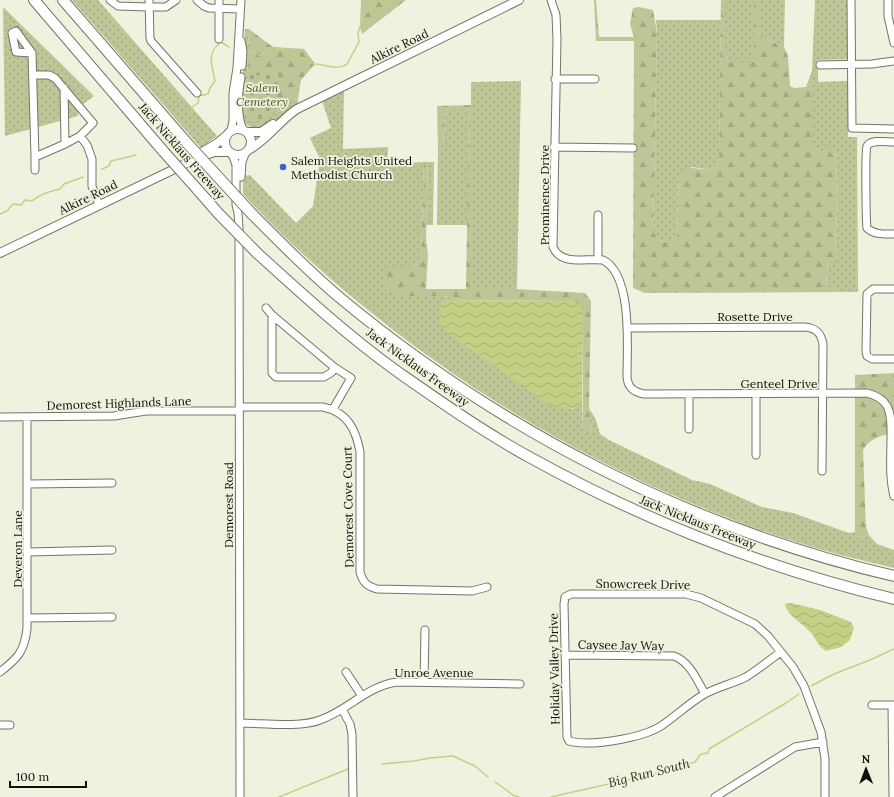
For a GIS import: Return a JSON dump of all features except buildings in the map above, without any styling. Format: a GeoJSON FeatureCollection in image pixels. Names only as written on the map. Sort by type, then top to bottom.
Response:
{"type":"FeatureCollection","features":[{"type":"Feature","properties":{"kind":"highway","name":"Jack Nicklaus Freeway"},"geometry":{"type":"LineString","coordinates":[[34,0],[164,152],[218,213],[257,253],[338,325],[397,371],[529,457],[636,512],[727,549],[810,577],[894,599]]}},
{"type":"Feature","properties":{"kind":"highway","name":"Jack Nicklaus Freeway"},"geometry":{"type":"LineString","coordinates":[[63,0],[186,143],[252,214],[308,269],[374,325],[467,393],[541,438],[597,468],[678,505],[795,549],[836,562],[894,576]]}},
{"type":"Feature","properties":{"kind":"main road","name":"Alkire Road"},"geometry":{"type":"LineString","coordinates":[[247,152],[264,140],[289,115],[300,108],[519,0]]}},
{"type":"Feature","properties":{"kind":"main road","name":"Alkire Road"},"geometry":{"type":"LineString","coordinates":[[245,131],[256,133],[264,131],[282,117],[289,115]]}},
{"type":"Feature","properties":{"kind":"main road"},"geometry":{"type":"LineString","coordinates":[[237,129],[245,131],[251,139],[251,144],[247,152],[238,156],[230,153],[225,143],[229,133],[237,129]]}},
{"type":"Feature","properties":{"kind":"main road","name":"Alkire Road"},"geometry":{"type":"LineString","coordinates":[[187,163],[229,133]]}},
{"type":"Feature","properties":{"kind":"main road","name":"Alkire Road"},"geometry":{"type":"LineString","coordinates":[[0,254],[187,163],[214,152],[230,153]]}},
{"type":"Feature","properties":{"kind":"street"},"geometry":{"type":"LineString","coordinates":[[110,0],[118,6],[149,4],[166,7],[176,0]]}},
{"type":"Feature","properties":{"kind":"street"},"geometry":{"type":"LineString","coordinates":[[197,0],[204,6],[240,9]]}},
{"type":"Feature","properties":{"kind":"street"},"geometry":{"type":"LineString","coordinates":[[219,0],[219,39]]}},
{"type":"Feature","properties":{"kind":"street"},"geometry":{"type":"LineString","coordinates":[[229,133],[233,120],[233,92],[237,68],[241,0]]}},
{"type":"Feature","properties":{"kind":"street","name":"Prominence Drive"},"geometry":{"type":"LineString","coordinates":[[551,0],[556,15],[553,242],[555,251],[558,255],[566,259],[598,260],[608,262],[614,270],[625,301],[627,328],[626,377],[631,389]]}},
{"type":"Feature","properties":{"kind":"street"},"geometry":{"type":"LineString","coordinates":[[851,0],[852,128],[894,128]]}},
{"type":"Feature","properties":{"kind":"street"},"geometry":{"type":"LineString","coordinates":[[888,0],[888,16],[894,43]]}},
{"type":"Feature","properties":{"kind":"street"},"geometry":{"type":"LineString","coordinates":[[149,4],[151,42],[196,93]]}},
{"type":"Feature","properties":{"kind":"street"},"geometry":{"type":"LineString","coordinates":[[239,35],[243,51],[238,93],[238,110],[245,131]]}},
{"type":"Feature","properties":{"kind":"street"},"geometry":{"type":"LineString","coordinates":[[32,53],[35,170]]}},
{"type":"Feature","properties":{"kind":"street"},"geometry":{"type":"LineString","coordinates":[[820,65],[877,64],[894,61]]}},
{"type":"Feature","properties":{"kind":"street"},"geometry":{"type":"LineString","coordinates":[[33,75],[50,75],[55,78],[93,123],[80,136],[34,158]]}},
{"type":"Feature","properties":{"kind":"street"},"geometry":{"type":"LineString","coordinates":[[555,79],[595,79]]}},
{"type":"Feature","properties":{"kind":"street"},"geometry":{"type":"LineString","coordinates":[[64,88],[65,144]]}},
{"type":"Feature","properties":{"kind":"street"},"geometry":{"type":"LineString","coordinates":[[80,136],[87,145],[92,159],[92,186],[99,205]]}},
{"type":"Feature","properties":{"kind":"street"},"geometry":{"type":"LineString","coordinates":[[894,142],[873,142],[867,146],[866,199],[867,228],[870,232],[894,234]]}},
{"type":"Feature","properties":{"kind":"street"},"geometry":{"type":"LineString","coordinates":[[554,147],[633,148]]}},
{"type":"Feature","properties":{"kind":"street","name":"Demorest Road"},"geometry":{"type":"LineString","coordinates":[[238,213],[240,205],[241,167],[247,152]]}},
{"type":"Feature","properties":{"kind":"street","name":"Demorest Road"},"geometry":{"type":"LineString","coordinates":[[230,153],[236,165],[236,205],[238,213],[240,797]]}},
{"type":"Feature","properties":{"kind":"street"},"geometry":{"type":"LineString","coordinates":[[598,215],[598,260]]}},
{"type":"Feature","properties":{"kind":"street"},"geometry":{"type":"LineString","coordinates":[[894,288],[873,288],[866,294],[866,351],[867,356],[872,360],[894,359]]}},
{"type":"Feature","properties":{"kind":"street"},"geometry":{"type":"LineString","coordinates":[[239,409],[313,407],[333,409],[351,378],[334,367],[272,315],[266,308]]}},
{"type":"Feature","properties":{"kind":"street"},"geometry":{"type":"LineString","coordinates":[[272,315],[272,373],[274,375],[324,377],[332,372],[334,367]]}},
{"type":"Feature","properties":{"kind":"street","name":"Rosette Drive"},"geometry":{"type":"LineString","coordinates":[[627,328],[805,327],[814,329],[818,331],[822,339],[823,393]]}},
{"type":"Feature","properties":{"kind":"street","name":"Genteel Drive"},"geometry":{"type":"LineString","coordinates":[[631,389],[637,393],[644,394],[872,394],[882,400],[891,417],[891,484],[894,496]]}},
{"type":"Feature","properties":{"kind":"street"},"geometry":{"type":"LineString","coordinates":[[822,471],[823,393]]}},
{"type":"Feature","properties":{"kind":"street"},"geometry":{"type":"LineString","coordinates":[[689,394],[689,429]]}},
{"type":"Feature","properties":{"kind":"street"},"geometry":{"type":"LineString","coordinates":[[756,394],[756,455]]}},
{"type":"Feature","properties":{"kind":"street","name":"Demorest Highlands Lane"},"geometry":{"type":"LineString","coordinates":[[0,416],[114,416],[146,411],[239,409]]}},
{"type":"Feature","properties":{"kind":"street","name":"Demorest Cove Court"},"geometry":{"type":"LineString","coordinates":[[333,409],[351,425],[358,438],[360,452],[360,572],[363,581],[369,587],[377,589],[472,591],[487,587]]}},
{"type":"Feature","properties":{"kind":"street","name":"Deveron Lane"},"geometry":{"type":"LineString","coordinates":[[0,672],[18,657],[26,638],[28,552],[27,417]]}},
{"type":"Feature","properties":{"kind":"street"},"geometry":{"type":"LineString","coordinates":[[28,484],[112,483]]}},
{"type":"Feature","properties":{"kind":"street"},"geometry":{"type":"LineString","coordinates":[[28,552],[112,550]]}},
{"type":"Feature","properties":{"kind":"street","name":"Snowcreek Drive"},"geometry":{"type":"LineString","coordinates":[[565,597],[571,594],[686,594],[736,614],[755,624],[768,636],[793,667],[804,686],[823,742],[825,797]]}},
{"type":"Feature","properties":{"kind":"street","name":"Holiday Valley Drive"},"geometry":{"type":"LineString","coordinates":[[565,597],[566,732],[569,741],[584,743],[602,742],[624,738],[652,730],[661,726],[705,694]]}},
{"type":"Feature","properties":{"kind":"street"},"geometry":{"type":"LineString","coordinates":[[27,618],[112,617]]}},
{"type":"Feature","properties":{"kind":"street"},"geometry":{"type":"LineString","coordinates":[[424,682],[425,630]]}},
{"type":"Feature","properties":{"kind":"street"},"geometry":{"type":"LineString","coordinates":[[705,694],[746,677],[781,652]]}},
{"type":"Feature","properties":{"kind":"street","name":"Caysee Jay Way"},"geometry":{"type":"LineString","coordinates":[[566,655],[674,656],[681,659],[688,665],[705,694]]}},
{"type":"Feature","properties":{"kind":"street"},"geometry":{"type":"LineString","coordinates":[[346,672],[362,696]]}},
{"type":"Feature","properties":{"kind":"street","name":"Unroe Avenue"},"geometry":{"type":"LineString","coordinates":[[240,723],[311,723],[342,710],[375,688],[389,683],[424,682],[520,684]]}},
{"type":"Feature","properties":{"kind":"street"},"geometry":{"type":"LineString","coordinates":[[872,704],[893,705],[893,797]]}},
{"type":"Feature","properties":{"kind":"street"},"geometry":{"type":"LineString","coordinates":[[342,710],[350,724],[352,734],[352,797]]}},
{"type":"Feature","properties":{"kind":"street"},"geometry":{"type":"LineString","coordinates":[[0,725],[10,725]]}},
{"type":"Feature","properties":{"kind":"street"},"geometry":{"type":"LineString","coordinates":[[715,797],[795,747],[823,742]]}},
{"type":"Feature","properties":{"kind":"green space"},"geometry":{"type":"Polygon","coordinates":[[[72,0],[98,0],[217,136],[201,148],[72,0]]]}},
{"type":"Feature","properties":{"kind":"green space"},"geometry":{"type":"Polygon","coordinates":[[[361,0],[406,0],[362,34],[360,27],[361,0]]]}},
{"type":"Feature","properties":{"kind":"green space"},"geometry":{"type":"Polygon","coordinates":[[[594,0],[596,0],[599,37],[634,37],[630,24],[633,8],[639,7],[653,10],[657,33],[653,231],[661,240],[672,242],[677,236],[679,175],[683,171],[692,168],[707,170],[717,167],[719,157],[721,0],[725,0],[725,52],[728,62],[751,62],[754,59],[754,0],[759,0],[759,32],[763,37],[784,47],[788,56],[790,86],[794,88],[806,87],[812,71],[812,148],[825,152],[829,147],[835,147],[838,197],[835,244],[838,255],[828,263],[826,286],[844,292],[645,293],[633,288],[634,41],[596,41],[594,0]]]}},
{"type":"Feature","properties":{"kind":"green space"},"geometry":{"type":"Polygon","coordinates":[[[725,0],[754,0],[754,59],[751,62],[728,62],[725,52],[725,0]]]}},
{"type":"Feature","properties":{"kind":"green space"},"geometry":{"type":"Polygon","coordinates":[[[759,0],[785,0],[784,47],[763,37],[759,32],[759,0]]]}},
{"type":"Feature","properties":{"kind":"green space"},"geometry":{"type":"Polygon","coordinates":[[[815,0],[849,0],[849,59],[818,60],[818,82],[848,81],[848,137],[857,137],[858,292],[844,292],[826,287],[828,263],[838,255],[835,244],[838,197],[835,147],[825,152],[812,148],[812,71],[815,0]]]}},
{"type":"Feature","properties":{"kind":"green space"},"geometry":{"type":"Polygon","coordinates":[[[3,7],[94,96],[78,108],[78,116],[5,136],[3,7]]]}},
{"type":"Feature","properties":{"kind":"green space"},"geometry":{"type":"Polygon","coordinates":[[[656,20],[721,20],[719,157],[717,167],[712,170],[692,167],[679,175],[677,236],[672,242],[661,240],[653,231],[656,20]]]}},
{"type":"Feature","properties":{"kind":"green space"},"geometry":{"type":"Polygon","coordinates":[[[245,29],[249,29],[245,118],[277,112],[298,99],[298,104],[274,122],[259,128],[251,127],[245,122],[240,106],[245,29]]]}},
{"type":"Feature","properties":{"kind":"green space"},"geometry":{"type":"Polygon","coordinates":[[[249,29],[273,47],[304,49],[315,64],[301,80],[298,99],[277,112],[277,75],[247,75],[249,29]]]}},
{"type":"Feature","properties":{"kind":"green space","name":"Salem Cemetery"},"geometry":{"type":"Polygon","coordinates":[[[247,75],[278,75],[277,112],[252,123],[245,118],[247,75]]]}},
{"type":"Feature","properties":{"kind":"green space"},"geometry":{"type":"Polygon","coordinates":[[[521,81],[517,289],[471,289],[471,82],[521,81]]]}},
{"type":"Feature","properties":{"kind":"green space"},"geometry":{"type":"Polygon","coordinates":[[[344,90],[343,149],[388,147],[387,164],[424,162],[421,259],[385,288],[393,296],[442,296],[467,300],[449,300],[532,392],[550,405],[572,409],[582,403],[583,432],[591,434],[589,408],[596,420],[600,434],[609,440],[692,480],[710,484],[762,507],[793,513],[849,533],[855,532],[858,538],[869,535],[877,544],[894,550],[894,568],[855,559],[790,540],[680,498],[627,474],[574,447],[473,387],[425,354],[342,289],[291,243],[243,194],[243,176],[250,175],[296,223],[313,206],[320,159],[310,138],[331,128],[322,101],[344,90]]]}},
{"type":"Feature","properties":{"kind":"green space"},"geometry":{"type":"Polygon","coordinates":[[[472,105],[471,289],[517,289],[585,293],[591,301],[589,408],[591,434],[583,432],[582,312],[578,304],[570,301],[467,300],[442,296],[393,296],[385,288],[387,267],[410,268],[421,259],[424,162],[428,162],[426,239],[428,255],[426,289],[466,289],[469,109],[451,110],[445,117],[443,145],[438,148],[437,106],[472,105]]]}},
{"type":"Feature","properties":{"kind":"green space"},"geometry":{"type":"Polygon","coordinates":[[[451,109],[469,109],[468,225],[437,225],[438,148],[443,145],[445,117],[451,109]]]}},
{"type":"Feature","properties":{"kind":"green space"},"geometry":{"type":"Polygon","coordinates":[[[428,162],[434,162],[433,225],[426,225],[428,162]]]}},
{"type":"Feature","properties":{"kind":"green space"},"geometry":{"type":"Polygon","coordinates":[[[894,373],[894,433],[872,440],[863,450],[866,527],[869,535],[858,538],[855,532],[855,375],[894,373]]]}},
{"type":"Feature","properties":{"kind":"water"},"geometry":{"type":"Polygon","coordinates":[[[449,300],[570,301],[579,304],[582,312],[582,403],[570,409],[550,405],[465,346],[445,330],[440,323],[439,311],[442,303],[449,300]]]}},
{"type":"Feature","properties":{"kind":"water"},"geometry":{"type":"Polygon","coordinates":[[[791,603],[820,610],[851,622],[854,628],[850,640],[841,647],[826,651],[786,608],[785,604],[791,603]]]}},
{"type":"Feature","properties":{"kind":"waterway"},"geometry":{"type":"LineString","coordinates":[[248,50],[261,56],[271,48],[281,49],[314,64],[335,67],[343,66],[347,64],[359,42],[358,33],[363,18],[374,6],[375,0]]}},
{"type":"Feature","properties":{"kind":"waterway"},"geometry":{"type":"LineString","coordinates":[[380,0],[383,3],[390,3],[392,0]]}},
{"type":"Feature","properties":{"kind":"waterway"},"geometry":{"type":"LineString","coordinates":[[191,112],[192,107],[198,103],[199,96],[208,94],[215,81],[211,60],[213,50],[221,42],[229,47]]}},
{"type":"Feature","properties":{"kind":"waterway"},"geometry":{"type":"LineString","coordinates":[[102,169],[109,166],[111,161],[136,155]]}},
{"type":"Feature","properties":{"kind":"waterway"},"geometry":{"type":"LineString","coordinates":[[0,214],[7,211],[13,204],[21,205],[25,200],[32,201],[38,196],[60,189],[64,184],[83,177]]}},
{"type":"Feature","properties":{"kind":"waterway","name":"Big Run South"},"geometry":{"type":"LineString","coordinates":[[811,686],[834,674],[894,649]]}},
{"type":"Feature","properties":{"kind":"waterway","name":"Big Run South"},"geometry":{"type":"LineString","coordinates":[[551,797],[662,772],[695,762],[701,754],[708,753],[709,749],[799,694]]}},
{"type":"Feature","properties":{"kind":"waterway","name":"Big Run South"},"geometry":{"type":"LineString","coordinates":[[382,764],[453,756],[475,766],[488,777]]}},
{"type":"Feature","properties":{"kind":"waterway","name":"Big Run South"},"geometry":{"type":"LineString","coordinates":[[279,797],[348,769]]}},
{"type":"Feature","properties":{"kind":"waterway","name":"Big Run South"},"geometry":{"type":"LineString","coordinates":[[495,782],[513,795],[519,797]]}},
{"type":"Feature","properties":{"kind":"place","name":"Salem Heights United Methodist Church"},"geometry":{"type":"Point","coordinates":[283,167]}}]}
